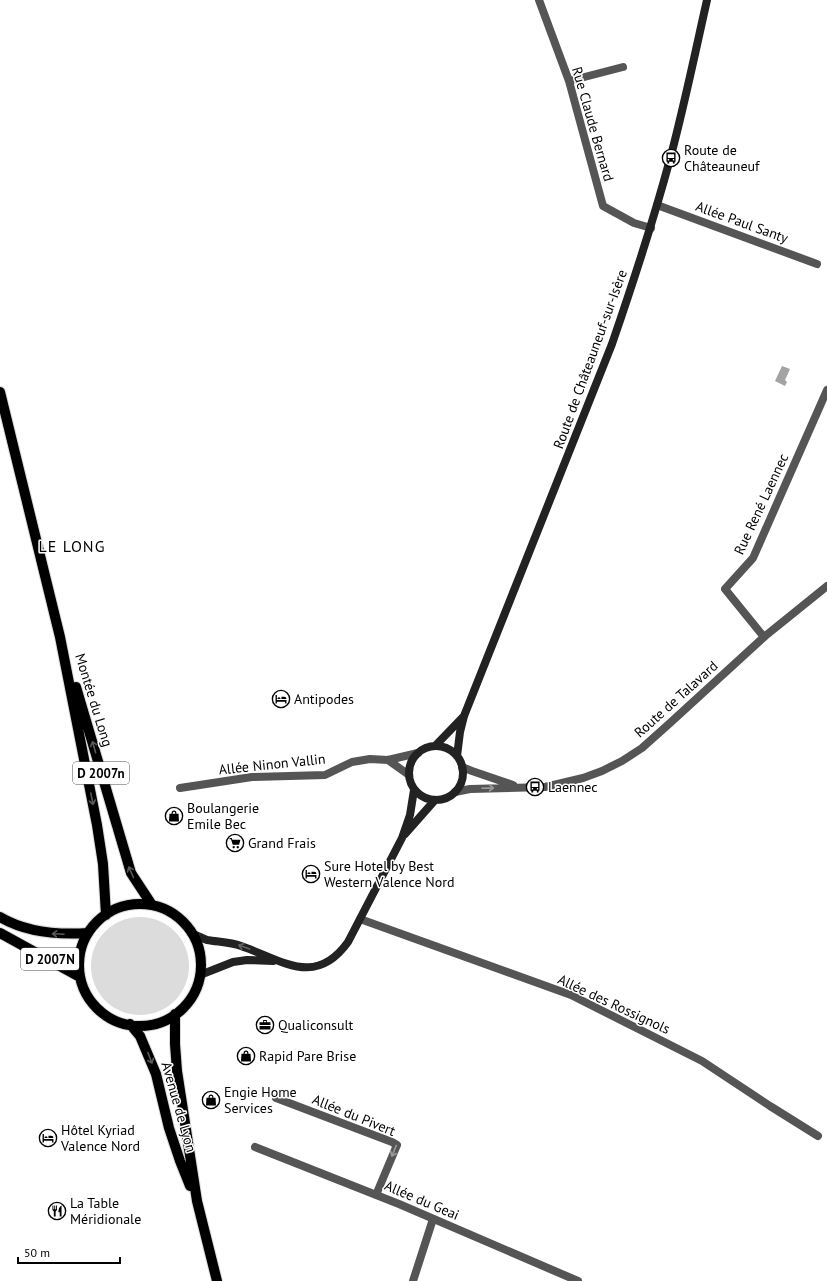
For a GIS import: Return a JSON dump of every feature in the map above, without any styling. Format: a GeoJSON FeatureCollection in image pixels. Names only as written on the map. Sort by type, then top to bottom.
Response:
{"type":"FeatureCollection","features":[{"type":"Feature","properties":{"kind":"main road","name":"Route de Châteauneuf-sur-Isère"},"geometry":{"type":"LineString","coordinates":[[457,756],[464,716],[612,344],[651,228],[678,130],[707,0]]}},
{"type":"Feature","properties":{"kind":"main road","name":"Montée du Long"},"geometry":{"type":"LineString","coordinates":[[0,392],[60,637],[97,824],[103,864],[106,915]]}},
{"type":"Feature","properties":{"kind":"main road","name":"Montée du Long"},"geometry":{"type":"LineString","coordinates":[[60,637],[131,873],[152,905]]}},
{"type":"Feature","properties":{"kind":"main road","name":"Route de Châteauneuf-sur-Isère"},"geometry":{"type":"LineString","coordinates":[[435,746],[464,716]]}},
{"type":"Feature","properties":{"kind":"main road"},"geometry":{"type":"LineString","coordinates":[[435,746],[451,751],[457,756],[462,767],[463,776],[455,792],[446,798],[435,800],[427,799],[414,790],[410,783],[409,775],[411,763],[418,753],[426,748],[435,746]]}},
{"type":"Feature","properties":{"kind":"main road"},"geometry":{"type":"LineString","coordinates":[[193,934],[206,939],[240,946],[280,962],[298,967],[313,967],[322,965],[333,959],[342,951],[348,942],[402,838],[410,814],[414,790]]}},
{"type":"Feature","properties":{"kind":"main road"},"geometry":{"type":"LineString","coordinates":[[402,838],[435,800]]}},
{"type":"Feature","properties":{"kind":"main road"},"geometry":{"type":"LineString","coordinates":[[136,904],[152,905],[176,915],[193,934],[201,961],[200,975],[196,990],[187,1004],[175,1014],[161,1022],[146,1025],[130,1024],[118,1021],[106,1015],[96,1007],[86,993],[80,977],[80,954],[88,932],[106,915],[120,907],[136,904]]}},
{"type":"Feature","properties":{"kind":"main road","name":"D 2007N"},"geometry":{"type":"LineString","coordinates":[[0,917],[47,934],[67,935],[88,932]]}},
{"type":"Feature","properties":{"kind":"main road","name":"D 2007N"},"geometry":{"type":"LineString","coordinates":[[0,933],[80,977]]}},
{"type":"Feature","properties":{"kind":"main road"},"geometry":{"type":"LineString","coordinates":[[200,975],[233,962],[247,960],[280,962]]}},
{"type":"Feature","properties":{"kind":"main road","name":"Avenue de Lyon"},"geometry":{"type":"LineString","coordinates":[[175,1014],[177,1071],[197,1201],[217,1281]]}},
{"type":"Feature","properties":{"kind":"main road","name":"Avenue de Lyon"},"geometry":{"type":"LineString","coordinates":[[130,1024],[140,1036],[156,1074],[176,1150],[197,1201]]}},
{"type":"Feature","properties":{"kind":"street","name":"Rue Claude Bernard"},"geometry":{"type":"LineString","coordinates":[[539,0],[569,81],[603,206],[634,223],[651,228]]}},
{"type":"Feature","properties":{"kind":"street"},"geometry":{"type":"LineString","coordinates":[[569,81],[623,67]]}},
{"type":"Feature","properties":{"kind":"street","name":"Allée Paul Santy"},"geometry":{"type":"LineString","coordinates":[[658,205],[817,264]]}},
{"type":"Feature","properties":{"kind":"street","name":"Rue René Laennec"},"geometry":{"type":"LineString","coordinates":[[764,637],[724,589],[753,558],[825,401],[827,390]]}},
{"type":"Feature","properties":{"kind":"street","name":"Route de Talavard"},"geometry":{"type":"LineString","coordinates":[[455,792],[470,789],[545,787],[566,783],[602,771],[622,761],[642,748],[764,637],[827,586]]}},
{"type":"Feature","properties":{"kind":"street","name":"Allée Ninon Vallin"},"geometry":{"type":"LineString","coordinates":[[180,788],[252,777],[325,775],[352,762],[370,759],[388,760],[418,753]]}},
{"type":"Feature","properties":{"kind":"street"},"geometry":{"type":"LineString","coordinates":[[388,760],[409,775]]}},
{"type":"Feature","properties":{"kind":"street","name":"Route de Talavard"},"geometry":{"type":"LineString","coordinates":[[462,767],[490,778],[522,787]]}},
{"type":"Feature","properties":{"kind":"street","name":"Allée des Rossignols"},"geometry":{"type":"LineString","coordinates":[[360,919],[571,995],[702,1061],[818,1136]]}},
{"type":"Feature","properties":{"kind":"street","name":"Allée du Pivert"},"geometry":{"type":"LineString","coordinates":[[276,1098],[397,1145],[376,1195]]}},
{"type":"Feature","properties":{"kind":"street","name":"Allée du Geai"},"geometry":{"type":"LineString","coordinates":[[255,1147],[432,1219],[558,1277],[578,1281]]}},
{"type":"Feature","properties":{"kind":"street"},"geometry":{"type":"LineString","coordinates":[[413,1281],[432,1219]]}},
{"type":"Feature","properties":{"kind":"shaded area"},"geometry":{"type":"Polygon","coordinates":[[[782,366],[790,369],[785,380],[787,382],[785,386],[775,381],[782,366]]]}},
{"type":"Feature","properties":{"kind":"shaded area"},"geometry":{"type":"Polygon","coordinates":[[[140,917],[159,921],[175,931],[185,947],[189,966],[185,985],[175,1001],[159,1011],[140,1015],[121,1011],[105,1001],[95,985],[91,966],[95,947],[105,931],[121,921],[140,917]]]}},
{"type":"Feature","properties":{"kind":"place","name":"Route de Châteauneuf"},"geometry":{"type":"Point","coordinates":[671,158]}},
{"type":"Feature","properties":{"kind":"place","name":"Antipodes"},"geometry":{"type":"Point","coordinates":[281,699]}},
{"type":"Feature","properties":{"kind":"place","name":"Laennec"},"geometry":{"type":"Point","coordinates":[535,787]}},
{"type":"Feature","properties":{"kind":"place","name":"Boulangerie Emile Bec"},"geometry":{"type":"Point","coordinates":[174,816]}},
{"type":"Feature","properties":{"kind":"place","name":"Grand Frais"},"geometry":{"type":"Point","coordinates":[235,843]}},
{"type":"Feature","properties":{"kind":"place","name":"Sure Hotel by Best Western Valence Nord"},"geometry":{"type":"Point","coordinates":[311,874]}},
{"type":"Feature","properties":{"kind":"place","name":"Qualiconsult"},"geometry":{"type":"Point","coordinates":[265,1025]}},
{"type":"Feature","properties":{"kind":"place","name":"Rapid Pare Brise"},"geometry":{"type":"Point","coordinates":[246,1056]}},
{"type":"Feature","properties":{"kind":"place","name":"Engie Home Services"},"geometry":{"type":"Point","coordinates":[211,1100]}},
{"type":"Feature","properties":{"kind":"place","name":"Hôtel Kyriad Valence Nord"},"geometry":{"type":"Point","coordinates":[48,1138]}},
{"type":"Feature","properties":{"kind":"place","name":"La Table Méridionale"},"geometry":{"type":"Point","coordinates":[57,1211]}},
{"type":"Feature","properties":{"kind":"district","name":"LE LONG"},"geometry":{"type":"Point","coordinates":[72,546]}}]}
